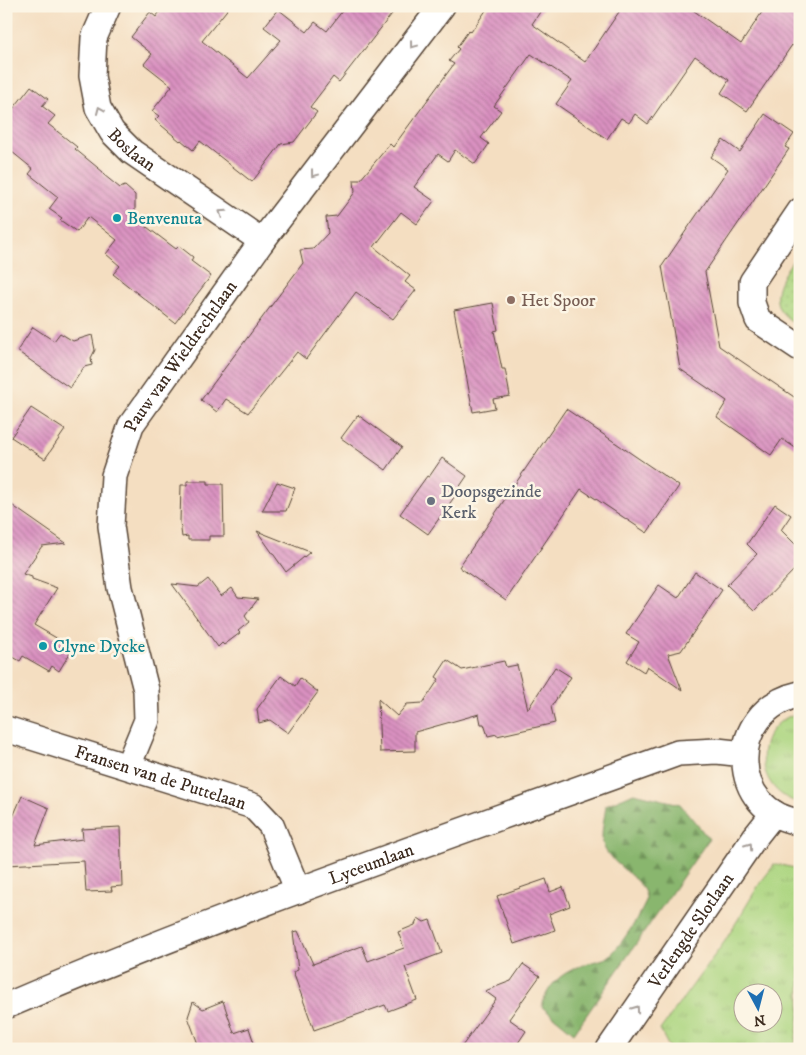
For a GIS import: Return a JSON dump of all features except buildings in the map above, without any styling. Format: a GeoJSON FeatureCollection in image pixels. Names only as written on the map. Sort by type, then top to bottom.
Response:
{"type":"FeatureCollection","features":[{"type":"Feature","properties":{"kind":"street","name":"Boslaan"},"geometry":{"type":"LineString","coordinates":[[108,6],[94,38],[92,76],[98,108],[112,132],[132,152],[262,241]]}},
{"type":"Feature","properties":{"kind":"street","name":"Pauw van Wieldrechtlaan"},"geometry":{"type":"LineString","coordinates":[[128,766],[147,720],[146,690],[120,588],[111,526],[114,476],[130,425],[262,241],[442,6]]}},
{"type":"Feature","properties":{"kind":"street"},"geometry":{"type":"LineString","coordinates":[[800,211],[752,282],[752,303],[758,320],[800,348]]}},
{"type":"Feature","properties":{"kind":"street"},"geometry":{"type":"LineString","coordinates":[[800,694],[787,697],[766,710],[751,730],[746,741],[744,754],[746,773],[759,800],[774,813],[800,822]]}},
{"type":"Feature","properties":{"kind":"street","name":"Fransen van de Puttelaan"},"geometry":{"type":"LineString","coordinates":[[6,729],[253,806],[270,826],[298,891]]}},
{"type":"Feature","properties":{"kind":"street","name":"Lyceumlaan"},"geometry":{"type":"LineString","coordinates":[[6,1006],[106,964],[298,891],[678,753],[717,751],[744,754]]}},
{"type":"Feature","properties":{"kind":"street","name":"Verlengde Slotlaan"},"geometry":{"type":"LineString","coordinates":[[609,1049],[755,837],[774,813]]}},
{"type":"Feature","properties":{"kind":"green space"},"geometry":{"type":"Polygon","coordinates":[[[800,251],[800,327],[791,321],[779,308],[777,293],[782,278],[800,251]]]}},
{"type":"Feature","properties":{"kind":"green space"},"geometry":{"type":"Polygon","coordinates":[[[800,713],[800,803],[784,796],[772,785],[766,772],[763,757],[766,743],[772,730],[784,719],[800,713]]]}},
{"type":"Feature","properties":{"kind":"green space"},"geometry":{"type":"Polygon","coordinates":[[[634,793],[680,804],[709,839],[574,1033],[542,1007],[548,990],[559,978],[572,970],[608,957],[635,921],[646,900],[641,886],[608,854],[603,842],[602,832],[606,805],[634,793]]]}},
{"type":"Feature","properties":{"kind":"green space"},"geometry":{"type":"Polygon","coordinates":[[[775,864],[800,869],[800,1012],[794,1049],[670,1049],[660,1030],[725,941],[760,883],[775,864]]]}},
{"type":"Feature","properties":{"kind":"place","name":"Benvenuta"},"geometry":{"type":"Point","coordinates":[117,218]}},
{"type":"Feature","properties":{"kind":"place","name":"Het Spoor"},"geometry":{"type":"Point","coordinates":[511,300]}},
{"type":"Feature","properties":{"kind":"place","name":"Doopsgezinde Kerk"},"geometry":{"type":"Point","coordinates":[431,501]}},
{"type":"Feature","properties":{"kind":"place","name":"Clyne Dycke"},"geometry":{"type":"Point","coordinates":[43,646]}}]}
